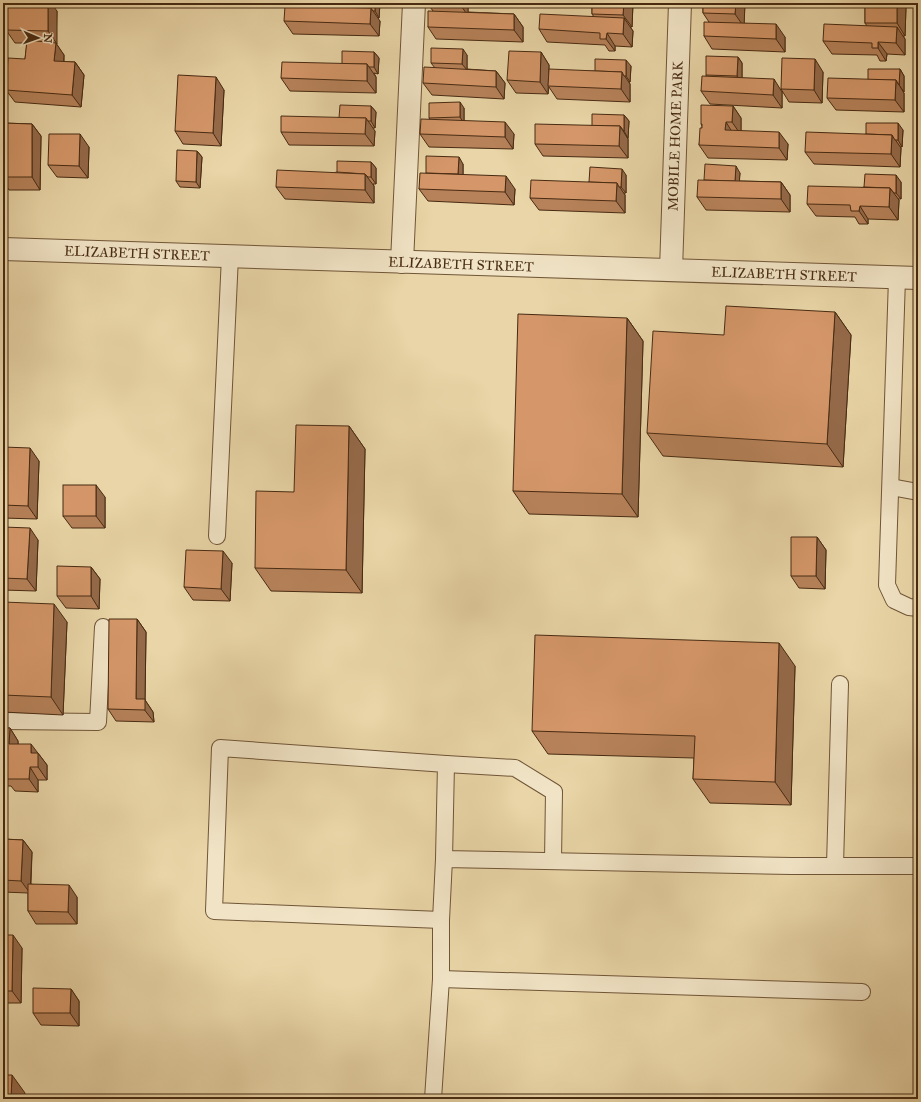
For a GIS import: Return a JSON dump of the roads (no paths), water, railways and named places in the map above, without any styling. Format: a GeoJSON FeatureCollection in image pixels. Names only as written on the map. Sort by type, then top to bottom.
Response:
{"type":"FeatureCollection","features":[{"type":"Feature","properties":{"kind":"street"},"geometry":{"type":"LineString","coordinates":[[402,262],[414,3]]}},
{"type":"Feature","properties":{"kind":"street","name":"MOBILE HOME PARK"},"geometry":{"type":"LineString","coordinates":[[671,270],[680,3]]}},
{"type":"Feature","properties":{"kind":"street","name":"ELIZABETH STREET"},"geometry":{"type":"LineString","coordinates":[[3,249],[908,278]]}},
{"type":"Feature","properties":{"kind":"lane"},"geometry":{"type":"LineString","coordinates":[[217,536],[230,256]]}},
{"type":"Feature","properties":{"kind":"lane"},"geometry":{"type":"LineString","coordinates":[[908,278],[891,487],[887,585],[894,600],[909,607],[918,608]]}},
{"type":"Feature","properties":{"kind":"lane"},"geometry":{"type":"LineString","coordinates":[[891,487],[918,492]]}},
{"type":"Feature","properties":{"kind":"lane"},"geometry":{"type":"LineString","coordinates":[[3,722],[98,722],[103,627]]}},
{"type":"Feature","properties":{"kind":"lane"},"geometry":{"type":"LineString","coordinates":[[835,866],[840,684]]}},
{"type":"Feature","properties":{"kind":"lane"},"geometry":{"type":"LineString","coordinates":[[441,920],[214,911],[220,748],[514,768],[554,792],[553,861]]}},
{"type":"Feature","properties":{"kind":"lane"},"geometry":{"type":"LineString","coordinates":[[434,1099],[441,979],[441,920],[446,764]]}},
{"type":"Feature","properties":{"kind":"lane"},"geometry":{"type":"LineString","coordinates":[[444,859],[835,866],[918,866]]}},
{"type":"Feature","properties":{"kind":"lane"},"geometry":{"type":"LineString","coordinates":[[441,979],[862,992]]}}]}
